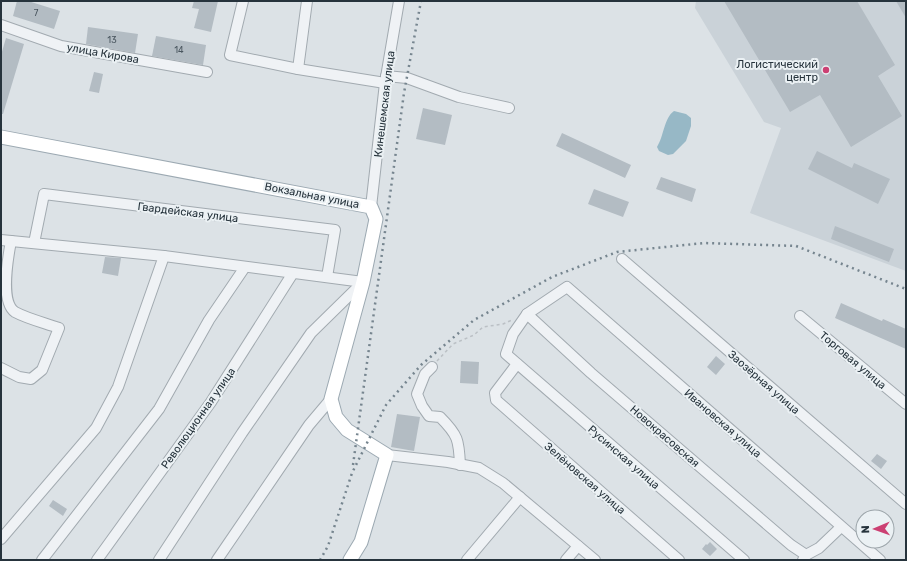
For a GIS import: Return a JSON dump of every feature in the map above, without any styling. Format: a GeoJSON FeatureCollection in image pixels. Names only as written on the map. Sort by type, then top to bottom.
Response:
{"type":"FeatureCollection","features":[{"type":"Feature","properties":{"kind":"main road","name":"Вокзальная улица"},"geometry":{"type":"LineString","coordinates":[[1,137],[371,207],[376,219],[363,282],[332,399],[336,417],[347,430],[387,455]]}},
{"type":"Feature","properties":{"kind":"main road"},"geometry":{"type":"LineString","coordinates":[[350,560],[361,542],[387,455]]}},
{"type":"Feature","properties":{"kind":"street"},"geometry":{"type":"LineString","coordinates":[[243,1],[230,55],[298,69],[385,80],[407,78],[459,97],[509,108]]}},
{"type":"Feature","properties":{"kind":"street"},"geometry":{"type":"LineString","coordinates":[[298,69],[307,1]]}},
{"type":"Feature","properties":{"kind":"street","name":"Кинешемская улица"},"geometry":{"type":"LineString","coordinates":[[371,207],[385,80],[399,1]]}},
{"type":"Feature","properties":{"kind":"street","name":"улица Кирова"},"geometry":{"type":"LineString","coordinates":[[1,25],[61,46],[207,72]]}},
{"type":"Feature","properties":{"kind":"street","name":"Гвардейская улица"},"geometry":{"type":"LineString","coordinates":[[34,243],[44,194],[335,230],[327,277]]}},
{"type":"Feature","properties":{"kind":"street"},"geometry":{"type":"LineString","coordinates":[[1,368],[19,377],[32,379],[42,370],[59,328],[14,312],[7,300],[4,281],[6,241],[164,256],[363,282]]}},
{"type":"Feature","properties":{"kind":"street"},"geometry":{"type":"LineString","coordinates":[[1,539],[96,428],[118,387],[164,256]]}},
{"type":"Feature","properties":{"kind":"street","name":"Заозёрная улица"},"geometry":{"type":"LineString","coordinates":[[622,259],[906,504]]}},
{"type":"Feature","properties":{"kind":"street"},"geometry":{"type":"LineString","coordinates":[[42,560],[159,409],[209,320],[245,267]]}},
{"type":"Feature","properties":{"kind":"street","name":"Революционная улица"},"geometry":{"type":"LineString","coordinates":[[97,560],[211,402],[293,273]]}},
{"type":"Feature","properties":{"kind":"street"},"geometry":{"type":"LineString","coordinates":[[159,560],[242,433],[312,332],[363,282]]}},
{"type":"Feature","properties":{"kind":"street","name":"Ивановская улица"},"geometry":{"type":"LineString","coordinates":[[526,314],[567,287],[842,527],[868,557],[880,560]]}},
{"type":"Feature","properties":{"kind":"street","name":"Русинская улица"},"geometry":{"type":"LineString","coordinates":[[526,314],[513,334],[506,354],[744,560]]}},
{"type":"Feature","properties":{"kind":"street","name":"Новокрасовская"},"geometry":{"type":"LineString","coordinates":[[526,314],[591,373],[805,558]]}},
{"type":"Feature","properties":{"kind":"street","name":"Торговая улица"},"geometry":{"type":"LineString","coordinates":[[800,316],[906,404]]}},
{"type":"Feature","properties":{"kind":"street","name":"Зелёновская улица"},"geometry":{"type":"LineString","coordinates":[[517,364],[495,393],[496,400],[679,560]]}},
{"type":"Feature","properties":{"kind":"street"},"geometry":{"type":"LineString","coordinates":[[432,367],[425,374],[417,394],[422,406],[429,416],[440,417],[451,427],[459,443],[460,465]]}},
{"type":"Feature","properties":{"kind":"street"},"geometry":{"type":"LineString","coordinates":[[217,560],[309,424],[332,399]]}},
{"type":"Feature","properties":{"kind":"street"},"geometry":{"type":"LineString","coordinates":[[387,455],[478,468],[503,483],[595,560]]}},
{"type":"Feature","properties":{"kind":"street"},"geometry":{"type":"LineString","coordinates":[[467,560],[520,497]]}},
{"type":"Feature","properties":{"kind":"street"},"geometry":{"type":"LineString","coordinates":[[805,558],[819,548],[842,527]]}},
{"type":"Feature","properties":{"kind":"street"},"geometry":{"type":"LineString","coordinates":[[566,560],[578,546]]}},
{"type":"Feature","properties":{"kind":"path"},"geometry":{"type":"LineString","coordinates":[[432,367],[453,344],[474,334],[483,327],[503,324],[526,314]]}},
{"type":"Feature","properties":{"kind":"shaded area"},"geometry":{"type":"Polygon","coordinates":[[[696,1],[906,1],[906,271],[750,213],[781,128],[764,122],[695,8],[696,1]]]}},
{"type":"Feature","properties":{"kind":"water"},"geometry":{"type":"Polygon","coordinates":[[[674,111],[686,114],[691,118],[691,126],[686,141],[673,154],[668,155],[659,151],[657,147],[668,118],[674,111]]]}},
{"type":"Feature","properties":{"kind":"building"},"geometry":{"type":"Polygon","coordinates":[[[17,1],[28,1],[60,11],[54,29],[13,16],[17,1]]]}},
{"type":"Feature","properties":{"kind":"building"},"geometry":{"type":"Polygon","coordinates":[[[194,1],[218,1],[211,32],[194,28],[199,9],[192,8],[194,1]]]}},
{"type":"Feature","properties":{"kind":"building","name":"Логистический центр"},"geometry":{"type":"Polygon","coordinates":[[[724,1],[857,1],[895,65],[878,76],[902,116],[851,147],[820,95],[790,112],[724,1]]]}},
{"type":"Feature","properties":{"kind":"building"},"geometry":{"type":"Polygon","coordinates":[[[896,1],[906,1],[906,18],[896,1]]]}},
{"type":"Feature","properties":{"kind":"building"},"geometry":{"type":"Polygon","coordinates":[[[88,27],[138,34],[135,53],[86,44],[88,27]]]}},
{"type":"Feature","properties":{"kind":"building"},"geometry":{"type":"Polygon","coordinates":[[[156,36],[206,45],[203,65],[152,56],[156,36]]]}},
{"type":"Feature","properties":{"kind":"building"},"geometry":{"type":"Polygon","coordinates":[[[6,38],[24,44],[3,114],[1,114],[1,55],[6,38]]]}},
{"type":"Feature","properties":{"kind":"building"},"geometry":{"type":"Polygon","coordinates":[[[94,72],[103,74],[99,93],[89,91],[94,72]]]}},
{"type":"Feature","properties":{"kind":"building"},"geometry":{"type":"Polygon","coordinates":[[[423,108],[452,115],[445,145],[416,139],[423,108]]]}},
{"type":"Feature","properties":{"kind":"building"},"geometry":{"type":"Polygon","coordinates":[[[562,133],[631,165],[625,178],[556,146],[562,133]]]}},
{"type":"Feature","properties":{"kind":"building"},"geometry":{"type":"Polygon","coordinates":[[[817,151],[852,168],[854,163],[890,179],[878,204],[808,169],[817,151]]]}},
{"type":"Feature","properties":{"kind":"building"},"geometry":{"type":"Polygon","coordinates":[[[661,177],[696,189],[692,202],[656,189],[661,177]]]}},
{"type":"Feature","properties":{"kind":"building"},"geometry":{"type":"Polygon","coordinates":[[[594,189],[629,202],[623,217],[588,204],[594,189]]]}},
{"type":"Feature","properties":{"kind":"building"},"geometry":{"type":"Polygon","coordinates":[[[835,226],[894,249],[889,262],[831,239],[835,226]]]}},
{"type":"Feature","properties":{"kind":"building"},"geometry":{"type":"Polygon","coordinates":[[[105,257],[121,258],[118,276],[102,273],[105,257]]]}},
{"type":"Feature","properties":{"kind":"building"},"geometry":{"type":"Polygon","coordinates":[[[841,303],[882,321],[883,319],[906,329],[906,349],[835,318],[841,303]]]}},
{"type":"Feature","properties":{"kind":"building"},"geometry":{"type":"Polygon","coordinates":[[[716,356],[725,364],[716,375],[707,367],[716,356]]]}},
{"type":"Feature","properties":{"kind":"building"},"geometry":{"type":"Polygon","coordinates":[[[461,361],[479,362],[478,384],[460,383],[461,361]]]}},
{"type":"Feature","properties":{"kind":"building"},"geometry":{"type":"Polygon","coordinates":[[[397,414],[420,417],[414,451],[391,447],[397,414]]]}},
{"type":"Feature","properties":{"kind":"building"},"geometry":{"type":"Polygon","coordinates":[[[877,454],[887,461],[881,469],[871,461],[877,454]]]}},
{"type":"Feature","properties":{"kind":"building"},"geometry":{"type":"Polygon","coordinates":[[[53,500],[67,509],[63,516],[49,506],[53,500]]]}},
{"type":"Feature","properties":{"kind":"building"},"geometry":{"type":"Polygon","coordinates":[[[710,542],[717,549],[710,556],[702,549],[710,542]]]}},
{"type":"Feature","properties":{"kind":"railway"},"geometry":{"type":"LineString","coordinates":[[353,465],[404,93],[421,1]]}},
{"type":"Feature","properties":{"kind":"railway"},"geometry":{"type":"LineString","coordinates":[[320,560],[328,546],[352,473],[386,405],[421,365],[474,320],[552,277],[617,252],[704,243],[796,246],[906,289]]}},
{"type":"Feature","properties":{"kind":"place","name":"Логистический центр"},"geometry":{"type":"Point","coordinates":[826,70]}}]}
